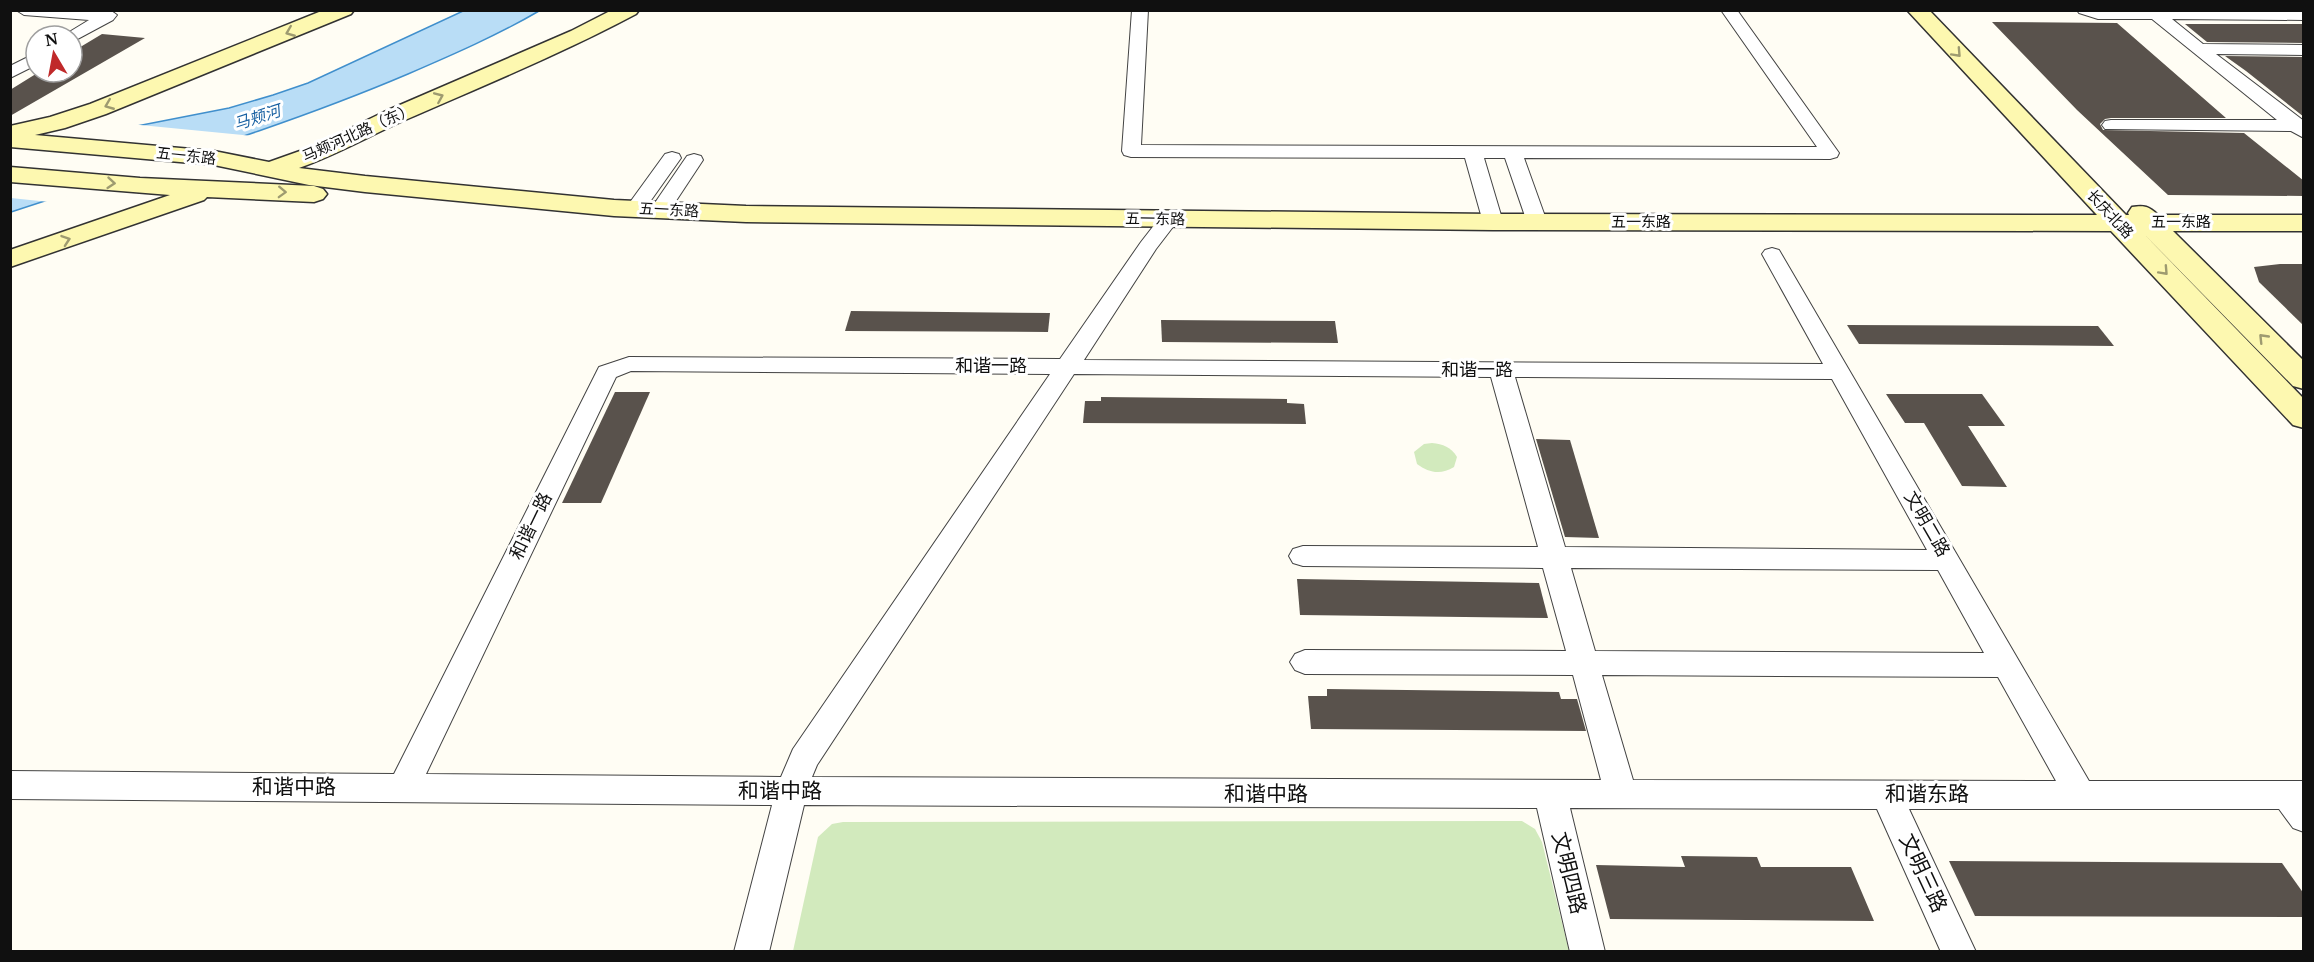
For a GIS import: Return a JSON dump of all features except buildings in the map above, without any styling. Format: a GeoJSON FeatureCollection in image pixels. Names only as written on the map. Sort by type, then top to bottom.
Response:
{"type":"FeatureCollection","features":[{"type":"Feature","properties":{"kind":"street"},"geometry":{"type":"LineString","coordinates":[[24,10],[112,14]]}},
{"type":"Feature","properties":{"kind":"street"},"geometry":{"type":"LineString","coordinates":[[12,138],[98,109],[344,10]]}},
{"type":"Feature","properties":{"kind":"street","name":"马颊河北路（东）"},"geometry":{"type":"LineString","coordinates":[[10,259],[323,151],[394,116],[547,50],[629,10]]}},
{"type":"Feature","properties":{"kind":"street"},"geometry":{"type":"LineString","coordinates":[[1140,10],[1131,151],[1830,153],[1729,10]]}},
{"type":"Feature","properties":{"kind":"street","name":"长庆北路"},"geometry":{"type":"LineString","coordinates":[[1917,10],[2140,229],[2304,380]]}},
{"type":"Feature","properties":{"kind":"street","name":"长庆北路"},"geometry":{"type":"LineString","coordinates":[[1942,10],[2140,229],[2304,418]]}},
{"type":"Feature","properties":{"kind":"street"},"geometry":{"type":"LineString","coordinates":[[2085,10],[2097,14],[2294,13]]}},
{"type":"Feature","properties":{"kind":"street"},"geometry":{"type":"LineString","coordinates":[[2153,12],[2301,128]]}},
{"type":"Feature","properties":{"kind":"street"},"geometry":{"type":"LineString","coordinates":[[84,30],[112,14]]}},
{"type":"Feature","properties":{"kind":"street"},"geometry":{"type":"LineString","coordinates":[[2199,49],[2304,50]]}},
{"type":"Feature","properties":{"kind":"street"},"geometry":{"type":"LineString","coordinates":[[10,74],[24,65]]}},
{"type":"Feature","properties":{"kind":"street"},"geometry":{"type":"LineString","coordinates":[[2111,125],[2301,128]]}},
{"type":"Feature","properties":{"kind":"street","name":"五一东路"},"geometry":{"type":"LineString","coordinates":[[12,138],[214,158],[309,177],[365,184],[648,209],[770,214],[1164,226],[2140,229],[2304,223]]}},
{"type":"Feature","properties":{"kind":"street"},"geometry":{"type":"LineString","coordinates":[[1473,152],[1493,222]]}},
{"type":"Feature","properties":{"kind":"street"},"geometry":{"type":"LineString","coordinates":[[1512,152],[1537,222]]}},
{"type":"Feature","properties":{"kind":"street"},"geometry":{"type":"LineString","coordinates":[[648,209],[672,158]]}},
{"type":"Feature","properties":{"kind":"street"},"geometry":{"type":"LineString","coordinates":[[648,209],[694,160]]}},
{"type":"Feature","properties":{"kind":"street","name":"五一东路"},"geometry":{"type":"LineString","coordinates":[[10,174],[140,186],[304,193],[601,221],[740,228],[1537,222],[2304,233]]}},
{"type":"Feature","properties":{"kind":"street"},"geometry":{"type":"LineString","coordinates":[[751,951],[791,791],[804,759],[1148,246],[1164,226]]}},
{"type":"Feature","properties":{"kind":"street","name":"文明二路"},"geometry":{"type":"LineString","coordinates":[[1772,254],[2080,794]]}},
{"type":"Feature","properties":{"kind":"street","name":"和谐一路"},"geometry":{"type":"LineString","coordinates":[[403,788],[607,372],[628,364],[1840,372]]}},
{"type":"Feature","properties":{"kind":"street"},"geometry":{"type":"LineString","coordinates":[[1501,370],[1621,794]]}},
{"type":"Feature","properties":{"kind":"street"},"geometry":{"type":"LineString","coordinates":[[1303,556],[1947,560]]}},
{"type":"Feature","properties":{"kind":"street"},"geometry":{"type":"LineString","coordinates":[[1305,662],[2007,665]]}},
{"type":"Feature","properties":{"kind":"street","name":"和谐中路"},"geometry":{"type":"LineString","coordinates":[[10,785],[1550,794]]}},
{"type":"Feature","properties":{"kind":"street","name":"和谐东路"},"geometry":{"type":"LineString","coordinates":[[1550,794],[2080,794],[2298,803]]}},
{"type":"Feature","properties":{"kind":"street","name":"文明四路"},"geometry":{"type":"LineString","coordinates":[[1550,794],[1588,951]]}},
{"type":"Feature","properties":{"kind":"street","name":"文明三路"},"geometry":{"type":"LineString","coordinates":[[1886,794],[1959,951]]}},
{"type":"Feature","properties":{"kind":"green space"},"geometry":{"type":"Polygon","coordinates":[[[1424,444],[1443,445],[1452,451],[1457,457],[1454,467],[1435,472],[1417,464],[1414,452],[1424,444]]]}},
{"type":"Feature","properties":{"kind":"green space"},"geometry":{"type":"Polygon","coordinates":[[[1522,821],[1535,829],[1542,842],[1569,951],[793,951],[818,837],[832,824],[843,822],[1522,821]]]}},
{"type":"Feature","properties":{"kind":"water","name":"马颊河"},"geometry":{"type":"Polygon","coordinates":[[[463,11],[539,11],[475,44],[408,74],[310,113],[11,212],[11,163],[137,126],[229,108],[273,95],[308,83],[463,11]]]}},
{"type":"Feature","properties":{"kind":"pier"},"geometry":{"type":"Polygon","coordinates":[[[130,124],[253,136],[49,202],[11,198],[10,160],[130,124]]]}}]}
